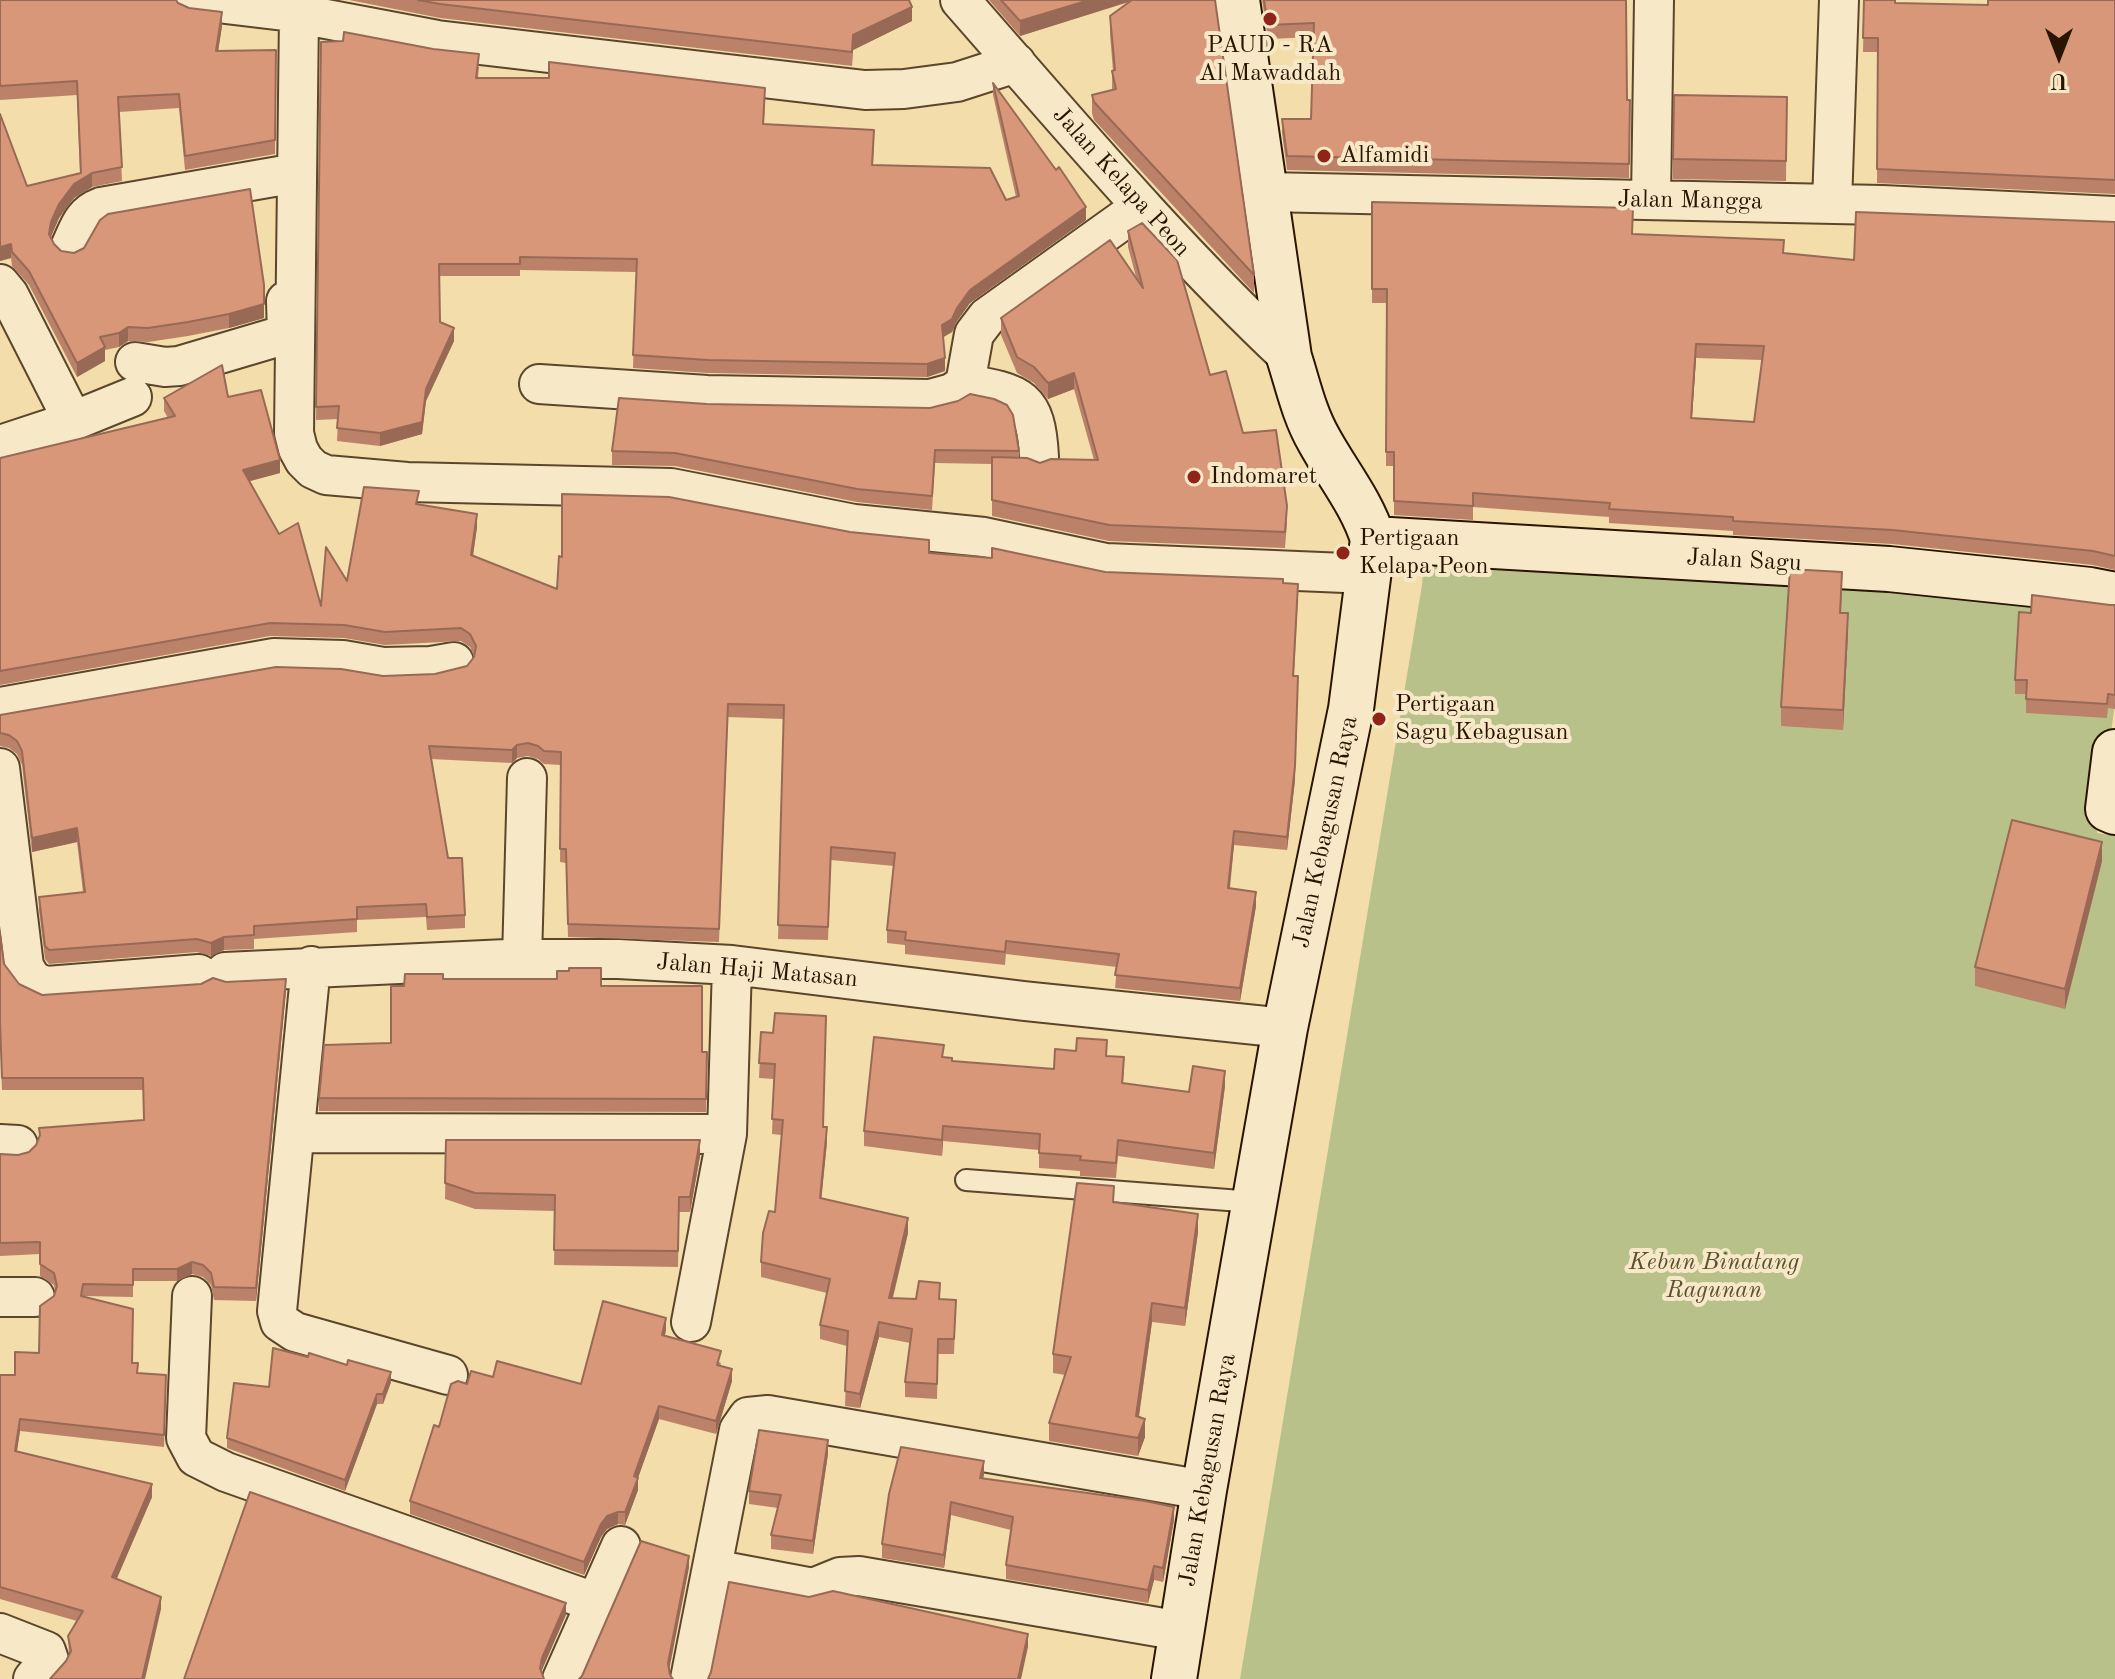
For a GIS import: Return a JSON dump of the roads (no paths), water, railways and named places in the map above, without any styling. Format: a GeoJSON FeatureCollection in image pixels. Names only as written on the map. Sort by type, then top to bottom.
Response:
{"type":"FeatureCollection","features":[{"type":"Feature","properties":{"kind":"main road"},"geometry":{"type":"LineString","coordinates":[[1237,0],[1289,357],[1306,415],[1366,516],[1371,557]]}},
{"type":"Feature","properties":{"kind":"main road","name":"Jalan Sagu"},"geometry":{"type":"LineString","coordinates":[[1371,557],[1889,569],[2115,595]]}},
{"type":"Feature","properties":{"kind":"main road","name":"Jalan Kebagusan Raya"},"geometry":{"type":"LineString","coordinates":[[1174,1679],[1285,1028],[1351,709],[1371,557]]}},
{"type":"Feature","properties":{"kind":"main road"},"geometry":{"type":"LineString","coordinates":[[2115,752],[2108,809],[2115,812]]}},
{"type":"Feature","properties":{"kind":"street"},"geometry":{"type":"LineString","coordinates":[[192,0],[291,13],[437,40],[865,90],[957,82],[1016,63]]}},
{"type":"Feature","properties":{"kind":"street","name":"Jalan Kelapa Peon"},"geometry":{"type":"LineString","coordinates":[[960,0],[1141,207],[1229,300],[1289,357]]}},
{"type":"Feature","properties":{"kind":"street"},"geometry":{"type":"LineString","coordinates":[[1651,200],[1654,0]]}},
{"type":"Feature","properties":{"kind":"street"},"geometry":{"type":"LineString","coordinates":[[1832,204],[1839,0]]}},
{"type":"Feature","properties":{"kind":"street"},"geometry":{"type":"LineString","coordinates":[[0,445],[73,421],[134,379],[165,367],[179,366],[287,334],[285,175],[291,13]]}},
{"type":"Feature","properties":{"kind":"street"},"geometry":{"type":"LineString","coordinates":[[291,13],[294,433],[298,449],[313,469],[326,475],[407,482],[671,488],[854,524],[984,537],[1106,563],[1371,557]]}},
{"type":"Feature","properties":{"kind":"street"},"geometry":{"type":"LineString","coordinates":[[71,245],[82,219],[90,211],[101,207],[285,175]]}},
{"type":"Feature","properties":{"kind":"street","name":"Jalan Mangga"},"geometry":{"type":"LineString","coordinates":[[1265,192],[1832,204],[2115,216]]}},
{"type":"Feature","properties":{"kind":"street"},"geometry":{"type":"LineString","coordinates":[[965,384],[974,334],[987,317],[1141,207]]}},
{"type":"Feature","properties":{"kind":"street"},"geometry":{"type":"LineString","coordinates":[[0,284],[9,295],[73,421]]}},
{"type":"Feature","properties":{"kind":"street"},"geometry":{"type":"LineString","coordinates":[[539,384],[707,395],[930,399],[952,393],[965,384],[998,390],[1019,398],[1031,410],[1039,457]]}},
{"type":"Feature","properties":{"kind":"street"},"geometry":{"type":"LineString","coordinates":[[0,707],[274,658],[343,660],[383,667],[454,662]]}},
{"type":"Feature","properties":{"kind":"street"},"geometry":{"type":"LineString","coordinates":[[522,959],[527,778]]}},
{"type":"Feature","properties":{"kind":"street","name":"Jalan Haji Matasan"},"geometry":{"type":"LineString","coordinates":[[1,788],[24,966],[37,984],[47,986],[311,966],[618,959],[732,965],[1024,1001],[1285,1028]]}},
{"type":"Feature","properties":{"kind":"street"},"geometry":{"type":"LineString","coordinates":[[691,1322],[727,1134],[732,965]]}},
{"type":"Feature","properties":{"kind":"street"},"geometry":{"type":"LineString","coordinates":[[311,966],[277,1311],[280,1322],[295,1332],[448,1375]]}},
{"type":"Feature","properties":{"kind":"street"},"geometry":{"type":"LineString","coordinates":[[296,1133],[727,1134]]}},
{"type":"Feature","properties":{"kind":"street"},"geometry":{"type":"LineString","coordinates":[[192,1296],[186,1438],[196,1457],[226,1472],[597,1603]]}},
{"type":"Feature","properties":{"kind":"street"},"geometry":{"type":"LineString","coordinates":[[690,1679],[739,1430],[748,1417],[757,1415],[1204,1490]]}},
{"type":"Feature","properties":{"kind":"street"},"geometry":{"type":"LineString","coordinates":[[562,1679],[621,1546]]}},
{"type":"Feature","properties":{"kind":"street"},"geometry":{"type":"LineString","coordinates":[[712,1569],[813,1588],[840,1577],[859,1576],[1181,1631]]}},
{"type":"Feature","properties":{"kind":"street"},"geometry":{"type":"LineString","coordinates":[[0,1633],[42,1647],[50,1655],[46,1665],[33,1679]]}},
{"type":"Feature","properties":{"kind":"lane"},"geometry":{"type":"LineString","coordinates":[[966,1180],[1254,1202]]}},
{"type":"Feature","properties":{"kind":"place","name":"PAUD - RA Al Mawaddah"},"geometry":{"type":"Point","coordinates":[1270,19]}},
{"type":"Feature","properties":{"kind":"place","name":"Alfamidi"},"geometry":{"type":"Point","coordinates":[1324,156]}},
{"type":"Feature","properties":{"kind":"place","name":"Indomaret"},"geometry":{"type":"Point","coordinates":[1194,477]}},
{"type":"Feature","properties":{"kind":"place","name":"Pertigaan Kelapa Peon"},"geometry":{"type":"Point","coordinates":[1343,553]}},
{"type":"Feature","properties":{"kind":"place","name":"Pertigaan Sagu Kebagusan"},"geometry":{"type":"Point","coordinates":[1379,719]}},
{"type":"Feature","properties":{"kind":"park label","name":"Kebun Binatang Ragunan"},"geometry":{"type":"Point","coordinates":[1714,1277]}}]}
